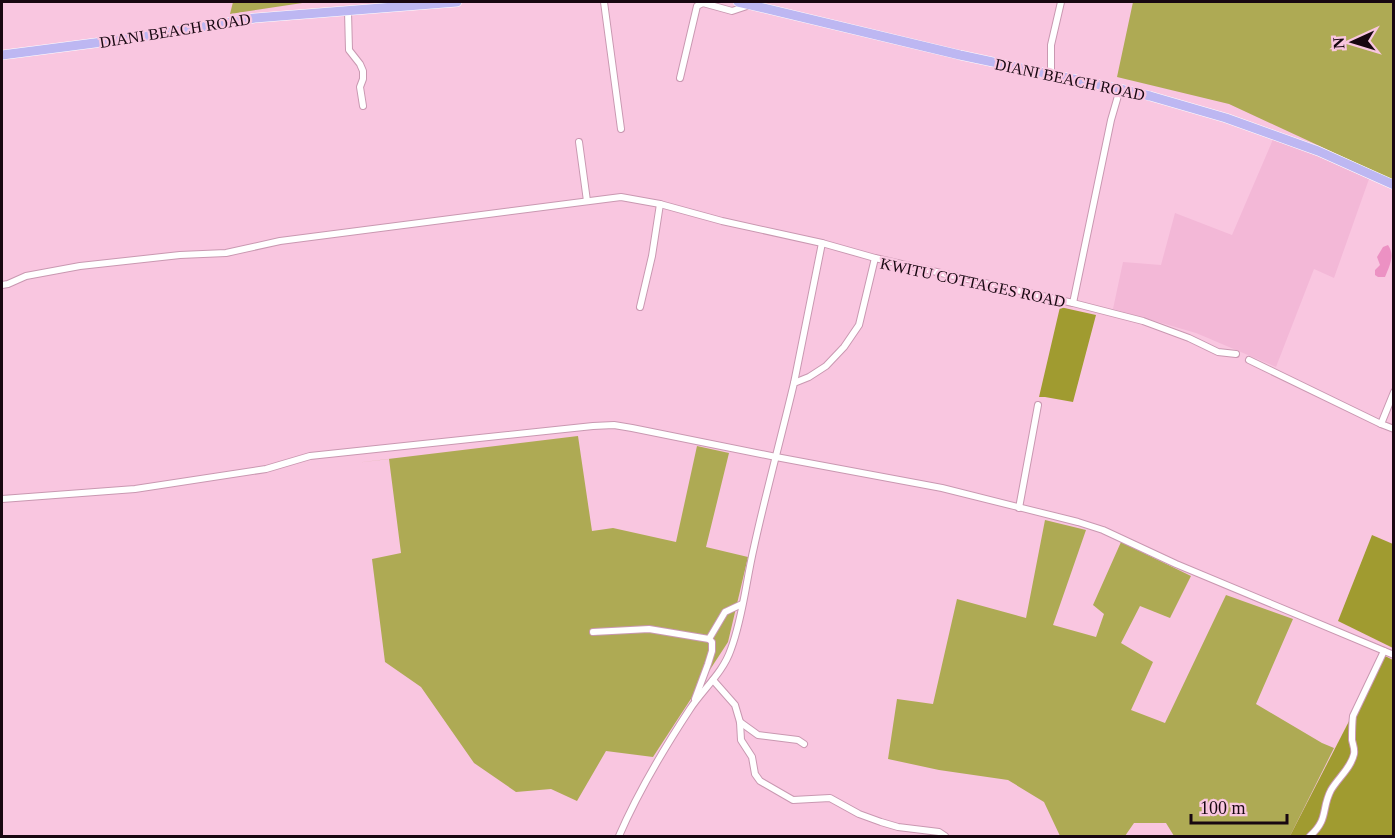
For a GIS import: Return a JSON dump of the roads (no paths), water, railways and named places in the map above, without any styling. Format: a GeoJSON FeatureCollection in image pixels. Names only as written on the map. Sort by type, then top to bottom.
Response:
{"type":"FeatureCollection","features":[{"type":"Feature","properties":{"kind":"main road","name":"DIANI BEACH ROAD"},"geometry":{"type":"LineString","coordinates":[[2,55],[141,37],[255,18],[457,2]]}},
{"type":"Feature","properties":{"kind":"main road","name":"DIANI BEACH ROAD"},"geometry":{"type":"LineString","coordinates":[[738,2],[960,55],[1120,88],[1267,132],[1318,151],[1394,185]]}},
{"type":"Feature","properties":{"kind":"street"},"geometry":{"type":"LineString","coordinates":[[604,2],[621,129]]}},
{"type":"Feature","properties":{"kind":"street"},"geometry":{"type":"LineString","coordinates":[[1051,74],[1052,45],[1061,2]]}},
{"type":"Feature","properties":{"kind":"street"},"geometry":{"type":"LineString","coordinates":[[680,78],[697,6],[703,3],[732,12],[751,5]]}},
{"type":"Feature","properties":{"kind":"street"},"geometry":{"type":"LineString","coordinates":[[348,11],[349,50],[363,71],[360,87],[363,106]]}},
{"type":"Feature","properties":{"kind":"street","name":"KWITU COTTAGES ROAD"},"geometry":{"type":"LineString","coordinates":[[2,285],[26,276],[80,266],[226,252],[280,241],[621,197],[660,204],[722,221],[822,243],[874,262],[1073,303],[1111,120],[1120,88]]}},
{"type":"Feature","properties":{"kind":"street"},"geometry":{"type":"LineString","coordinates":[[579,142],[587,201]]}},
{"type":"Feature","properties":{"kind":"street"},"geometry":{"type":"LineString","coordinates":[[640,307],[652,256],[660,204]]}},
{"type":"Feature","properties":{"kind":"street"},"geometry":{"type":"LineString","coordinates":[[619,837],[659,759],[692,705],[713,680],[731,651],[794,383],[822,243]]}},
{"type":"Feature","properties":{"kind":"street"},"geometry":{"type":"LineString","coordinates":[[794,383],[826,366],[844,347],[859,325],[874,262]]}},
{"type":"Feature","properties":{"kind":"street"},"geometry":{"type":"LineString","coordinates":[[1073,303],[1143,321],[1189,338],[1218,352],[1236,354]]}},
{"type":"Feature","properties":{"kind":"street"},"geometry":{"type":"LineString","coordinates":[[1249,360],[1394,429]]}},
{"type":"Feature","properties":{"kind":"street"},"geometry":{"type":"LineString","coordinates":[[1381,424],[1394,392]]}},
{"type":"Feature","properties":{"kind":"street"},"geometry":{"type":"LineString","coordinates":[[1019,508],[1038,405]]}},
{"type":"Feature","properties":{"kind":"street"},"geometry":{"type":"LineString","coordinates":[[2,499],[135,489],[266,469],[310,456],[603,426],[632,428],[776,458],[942,488],[1078,522],[1103,530],[1176,564],[1394,656]]}},
{"type":"Feature","properties":{"kind":"street"},"geometry":{"type":"LineString","coordinates":[[709,639],[725,612],[742,604]]}},
{"type":"Feature","properties":{"kind":"street"},"geometry":{"type":"LineString","coordinates":[[593,632],[649,630],[709,639],[712,642],[712,651],[692,705]]}},
{"type":"Feature","properties":{"kind":"street"},"geometry":{"type":"LineString","coordinates":[[1310,837],[1321,824],[1330,792],[1340,780],[1353,756],[1353,716],[1384,651]]}},
{"type":"Feature","properties":{"kind":"street"},"geometry":{"type":"LineString","coordinates":[[713,680],[735,705],[740,722],[741,740],[752,757],[755,774],[760,781],[793,800],[830,798],[859,814],[881,822],[898,827],[939,832],[945,837]]}},
{"type":"Feature","properties":{"kind":"street"},"geometry":{"type":"LineString","coordinates":[[740,722],[758,735],[798,740],[804,744]]}}]}
